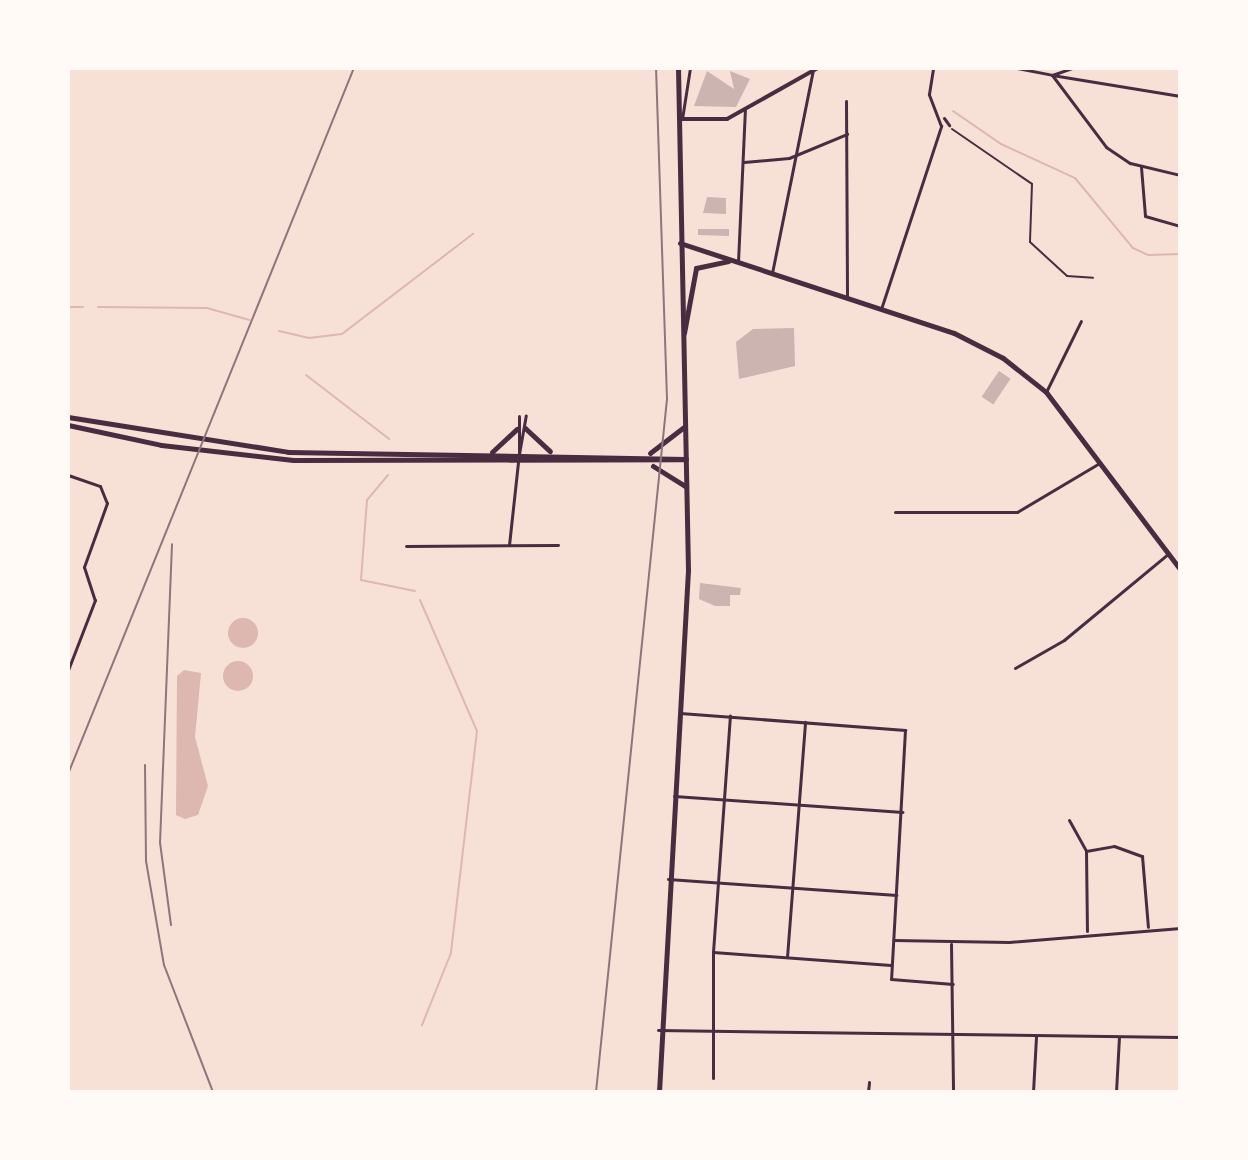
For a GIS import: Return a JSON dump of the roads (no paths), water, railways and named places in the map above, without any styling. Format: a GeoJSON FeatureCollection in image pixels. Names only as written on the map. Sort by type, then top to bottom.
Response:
{"type":"FeatureCollection","features":[{"type":"Feature","properties":{"kind":"main road"},"geometry":{"type":"LineString","coordinates":[[656,1090],[680,713],[686,487],[680,243],[682,119],[678,68]]}},
{"type":"Feature","properties":{"kind":"main road"},"geometry":{"type":"LineString","coordinates":[[680,243],[970,339],[1046,392],[1180,569]]}},
{"type":"Feature","properties":{"kind":"main road"},"geometry":{"type":"LineString","coordinates":[[683,338],[696,268],[738,262]]}},
{"type":"Feature","properties":{"kind":"main road"},"geometry":{"type":"LineString","coordinates":[[68,417],[239,448],[647,455],[686,459]]}},
{"type":"Feature","properties":{"kind":"main road"},"geometry":{"type":"LineString","coordinates":[[68,425],[161,445],[236,456],[518,464],[648,464],[686,459]]}},
{"type":"Feature","properties":{"kind":"main road"},"geometry":{"type":"LineString","coordinates":[[647,455],[671,444],[685,425]]}},
{"type":"Feature","properties":{"kind":"main road"},"geometry":{"type":"LineString","coordinates":[[525,428],[555,453]]}},
{"type":"Feature","properties":{"kind":"main road"},"geometry":{"type":"LineString","coordinates":[[491,453],[517,429]]}},
{"type":"Feature","properties":{"kind":"main road"},"geometry":{"type":"LineString","coordinates":[[648,464],[686,487]]}},
{"type":"Feature","properties":{"kind":"street"},"geometry":{"type":"LineString","coordinates":[[690,68],[682,119],[720,120],[745,110],[816,69]]}},
{"type":"Feature","properties":{"kind":"street"},"geometry":{"type":"LineString","coordinates":[[933,68],[929,94],[949,125]]}},
{"type":"Feature","properties":{"kind":"street"},"geometry":{"type":"LineString","coordinates":[[1017,68],[1180,96]]}},
{"type":"Feature","properties":{"kind":"street"},"geometry":{"type":"LineString","coordinates":[[1052,68],[1052,75],[1096,138],[1141,167],[1180,175]]}},
{"type":"Feature","properties":{"kind":"street"},"geometry":{"type":"LineString","coordinates":[[1052,75],[1072,68]]}},
{"type":"Feature","properties":{"kind":"street"},"geometry":{"type":"LineString","coordinates":[[772,273],[816,69]]}},
{"type":"Feature","properties":{"kind":"street"},"geometry":{"type":"LineString","coordinates":[[846,101],[847,298]]}},
{"type":"Feature","properties":{"kind":"street"},"geometry":{"type":"LineString","coordinates":[[738,262],[745,110]]}},
{"type":"Feature","properties":{"kind":"street"},"geometry":{"type":"LineString","coordinates":[[881,309],[942,115]]}},
{"type":"Feature","properties":{"kind":"street"},"geometry":{"type":"LineString","coordinates":[[744,162],[798,152],[847,134]]}},
{"type":"Feature","properties":{"kind":"street"},"geometry":{"type":"LineString","coordinates":[[1141,167],[1145,216],[1180,226]]}},
{"type":"Feature","properties":{"kind":"street"},"geometry":{"type":"LineString","coordinates":[[1046,392],[1081,321]]}},
{"type":"Feature","properties":{"kind":"street"},"geometry":{"type":"LineString","coordinates":[[519,416],[519,453]]}},
{"type":"Feature","properties":{"kind":"street"},"geometry":{"type":"LineString","coordinates":[[509,545],[526,416]]}},
{"type":"Feature","properties":{"kind":"street"},"geometry":{"type":"LineString","coordinates":[[895,512],[1017,512],[1099,463]]}},
{"type":"Feature","properties":{"kind":"street"},"geometry":{"type":"LineString","coordinates":[[68,475],[100,486],[107,503],[84,567],[95,600],[68,670]]}},
{"type":"Feature","properties":{"kind":"street"},"geometry":{"type":"LineString","coordinates":[[406,546],[558,545]]}},
{"type":"Feature","properties":{"kind":"street"},"geometry":{"type":"LineString","coordinates":[[1015,668],[1064,640],[1168,554]]}},
{"type":"Feature","properties":{"kind":"street"},"geometry":{"type":"LineString","coordinates":[[680,713],[906,731],[891,965],[894,982],[953,984]]}},
{"type":"Feature","properties":{"kind":"street"},"geometry":{"type":"LineString","coordinates":[[713,1078],[710,1030],[713,952],[730,716]]}},
{"type":"Feature","properties":{"kind":"street"},"geometry":{"type":"LineString","coordinates":[[787,957],[805,722]]}},
{"type":"Feature","properties":{"kind":"street"},"geometry":{"type":"LineString","coordinates":[[674,796],[902,812]]}},
{"type":"Feature","properties":{"kind":"street"},"geometry":{"type":"LineString","coordinates":[[1069,820],[1086,851],[1087,931]]}},
{"type":"Feature","properties":{"kind":"street"},"geometry":{"type":"LineString","coordinates":[[1086,851],[1126,847],[1142,856],[1148,929]]}},
{"type":"Feature","properties":{"kind":"street"},"geometry":{"type":"LineString","coordinates":[[668,879],[896,895]]}},
{"type":"Feature","properties":{"kind":"street"},"geometry":{"type":"LineString","coordinates":[[894,940],[951,942],[1087,931],[1180,928]]}},
{"type":"Feature","properties":{"kind":"street"},"geometry":{"type":"LineString","coordinates":[[951,942],[953,1092]]}},
{"type":"Feature","properties":{"kind":"street"},"geometry":{"type":"LineString","coordinates":[[713,952],[891,965]]}},
{"type":"Feature","properties":{"kind":"street"},"geometry":{"type":"LineString","coordinates":[[658,1030],[1180,1037]]}},
{"type":"Feature","properties":{"kind":"street"},"geometry":{"type":"LineString","coordinates":[[1033,1092],[1036,1036]]}},
{"type":"Feature","properties":{"kind":"street"},"geometry":{"type":"LineString","coordinates":[[1116,1092],[1119,1037]]}},
{"type":"Feature","properties":{"kind":"street"},"geometry":{"type":"LineString","coordinates":[[868,1092],[869,1082]]}},
{"type":"Feature","properties":{"kind":"waterway"},"geometry":{"type":"LineString","coordinates":[[953,111],[1001,144],[1075,178],[1133,248],[1148,255],[1180,254]]}},
{"type":"Feature","properties":{"kind":"waterway"},"geometry":{"type":"LineString","coordinates":[[279,331],[309,338],[342,334],[473,234]]}},
{"type":"Feature","properties":{"kind":"waterway"},"geometry":{"type":"LineString","coordinates":[[68,307],[83,307]]}},
{"type":"Feature","properties":{"kind":"waterway"},"geometry":{"type":"LineString","coordinates":[[98,307],[207,308],[249,320]]}},
{"type":"Feature","properties":{"kind":"waterway"},"geometry":{"type":"LineString","coordinates":[[306,375],[389,439]]}},
{"type":"Feature","properties":{"kind":"waterway"},"geometry":{"type":"LineString","coordinates":[[388,475],[367,500],[361,580],[415,591]]}},
{"type":"Feature","properties":{"kind":"waterway"},"geometry":{"type":"LineString","coordinates":[[420,600],[477,731],[451,953],[422,1025]]}},
{"type":"Feature","properties":{"kind":"railway"},"geometry":{"type":"LineString","coordinates":[[68,774],[354,68]]}},
{"type":"Feature","properties":{"kind":"railway"},"geometry":{"type":"LineString","coordinates":[[596,1092],[667,399],[656,68]]}},
{"type":"Feature","properties":{"kind":"railway"},"geometry":{"type":"LineString","coordinates":[[171,925],[160,843],[172,544]]}},
{"type":"Feature","properties":{"kind":"railway"},"geometry":{"type":"LineString","coordinates":[[145,765],[146,861],[164,965],[213,1092]]}}]}
